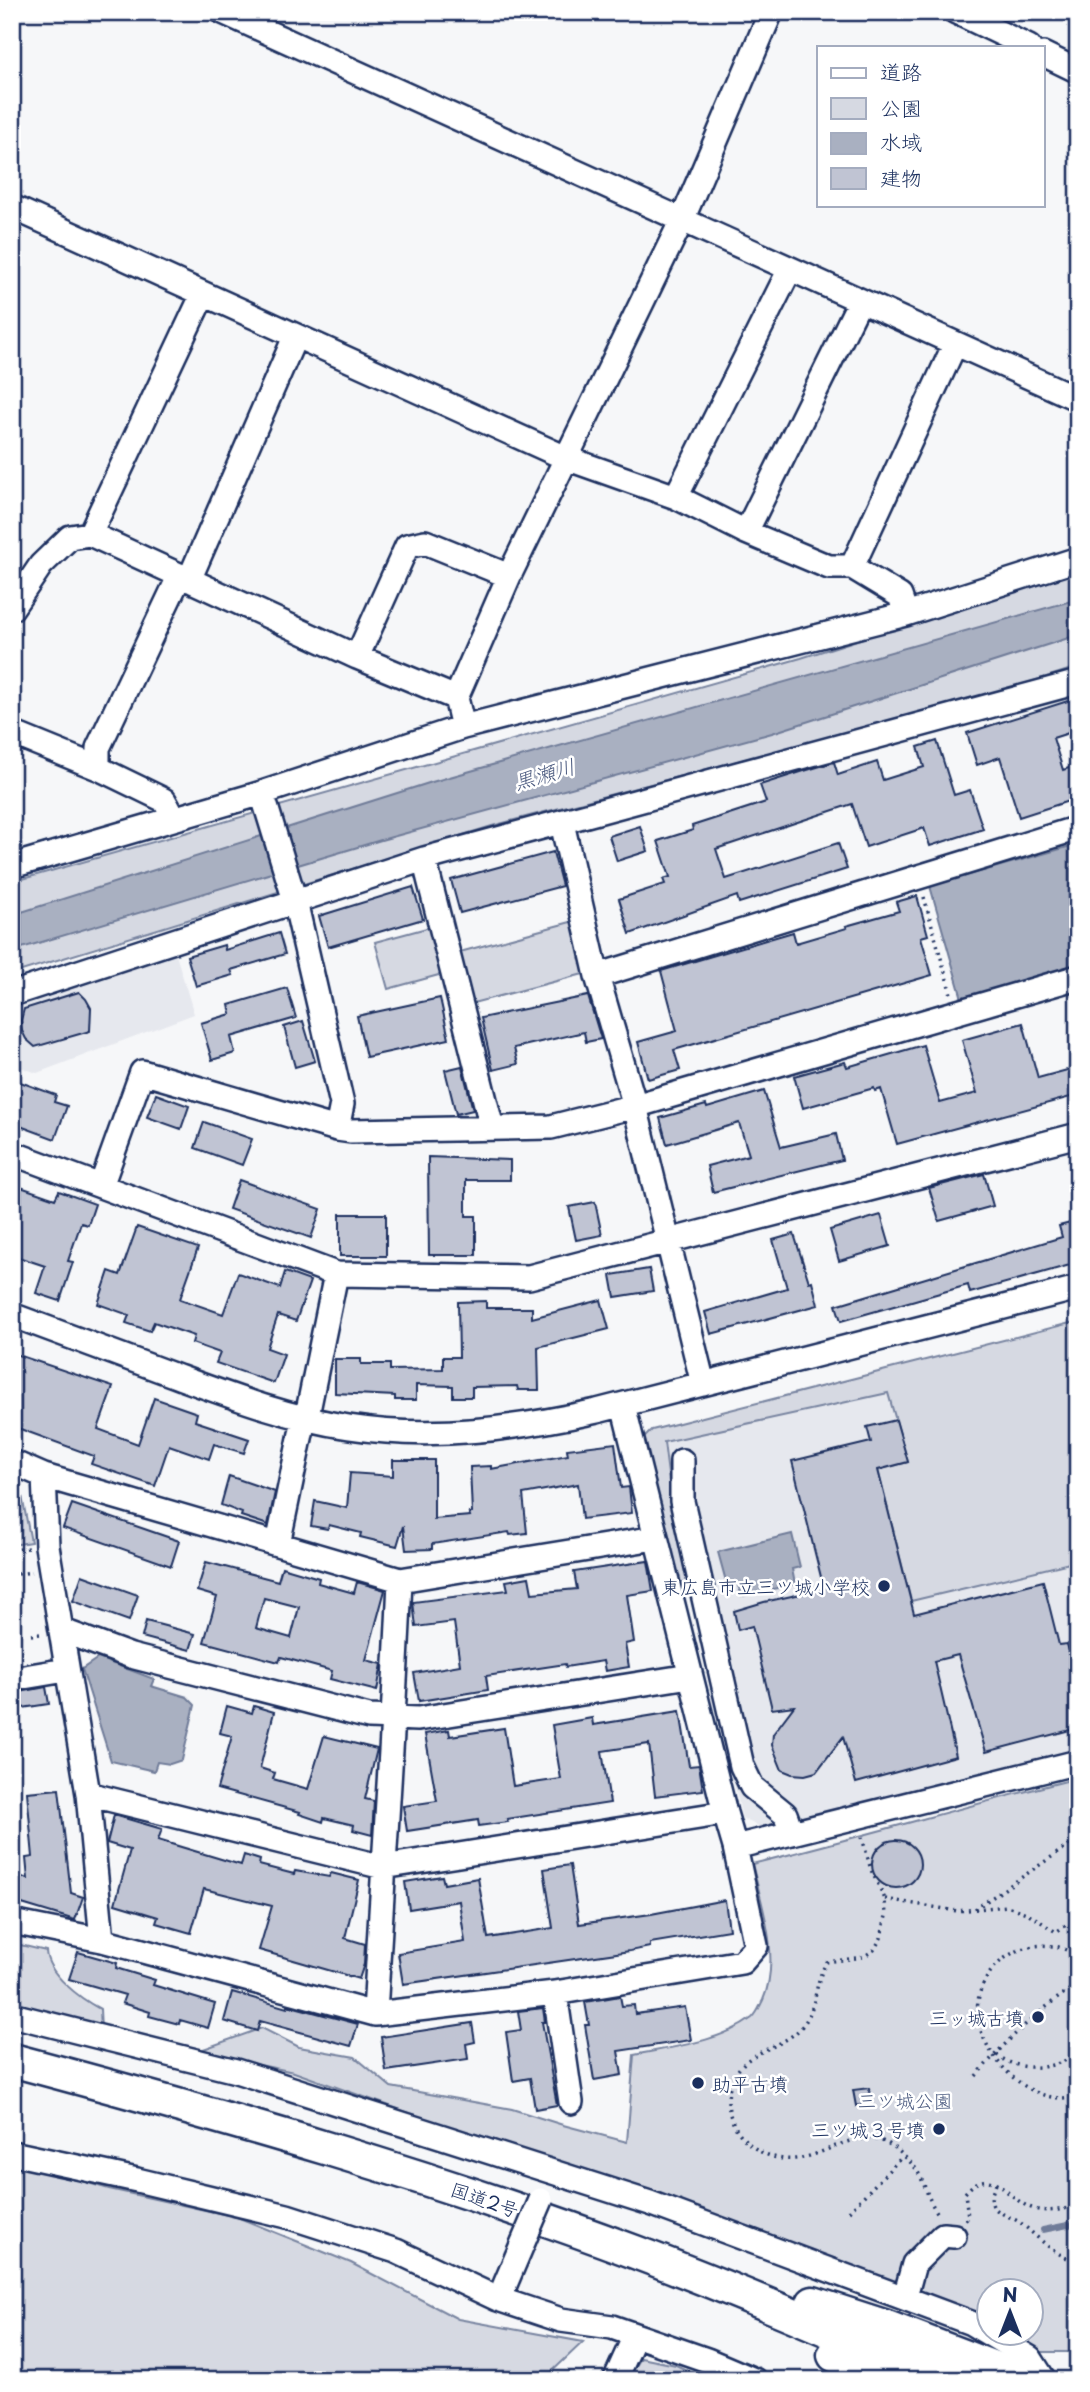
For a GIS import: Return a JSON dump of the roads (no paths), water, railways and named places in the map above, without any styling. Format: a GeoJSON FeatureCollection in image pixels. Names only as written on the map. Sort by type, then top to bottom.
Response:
{"type":"FeatureCollection","features":[{"type":"Feature","properties":{"kind":"highway"},"geometry":{"type":"LineString","coordinates":[[12,2054],[98,2083]]}},
{"type":"Feature","properties":{"kind":"highway","name":"国道2号"},"geometry":{"type":"LineString","coordinates":[[12,2060],[445,2185],[635,2252],[833,2332],[943,2380]]}},
{"type":"Feature","properties":{"kind":"highway"},"geometry":{"type":"LineString","coordinates":[[12,2069],[98,2083]]}},
{"type":"Feature","properties":{"kind":"highway"},"geometry":{"type":"LineString","coordinates":[[445,2185],[737,2310],[887,2380]]}},
{"type":"Feature","properties":{"kind":"highway"},"geometry":{"type":"LineString","coordinates":[[445,2185],[884,2326],[1026,2380]]}},
{"type":"Feature","properties":{"kind":"street"},"geometry":{"type":"LineString","coordinates":[[223,12],[955,344],[1075,391]]}},
{"type":"Feature","properties":{"kind":"street"},"geometry":{"type":"LineString","coordinates":[[463,727],[456,698],[509,576],[682,220],[771,12]]}},
{"type":"Feature","properties":{"kind":"street"},"geometry":{"type":"LineString","coordinates":[[956,12],[1027,46]]}},
{"type":"Feature","properties":{"kind":"street"},"geometry":{"type":"LineString","coordinates":[[1044,54],[1078,71]]}},
{"type":"Feature","properties":{"kind":"street"},"geometry":{"type":"LineString","coordinates":[[12,207],[566,458],[677,497],[746,532],[830,567],[852,567],[900,596],[906,614]]}},
{"type":"Feature","properties":{"kind":"street"},"geometry":{"type":"LineString","coordinates":[[677,497],[790,270]]}},
{"type":"Feature","properties":{"kind":"street"},"geometry":{"type":"LineString","coordinates":[[90,534],[203,294]]}},
{"type":"Feature","properties":{"kind":"street"},"geometry":{"type":"LineString","coordinates":[[746,532],[860,301]]}},
{"type":"Feature","properties":{"kind":"street"},"geometry":{"type":"LineString","coordinates":[[98,768],[98,748],[185,578],[295,337]]}},
{"type":"Feature","properties":{"kind":"street"},"geometry":{"type":"LineString","coordinates":[[852,567],[955,344]]}},
{"type":"Feature","properties":{"kind":"street"},"geometry":{"type":"LineString","coordinates":[[12,608],[41,565],[70,537],[90,534],[357,657],[456,698]]}},
{"type":"Feature","properties":{"kind":"street"},"geometry":{"type":"LineString","coordinates":[[357,657],[407,546],[425,542],[509,576]]}},
{"type":"Feature","properties":{"kind":"street"},"geometry":{"type":"LineString","coordinates":[[12,866],[174,818],[264,798],[463,727],[906,614],[1078,559]]}},
{"type":"Feature","properties":{"kind":"street"},"geometry":{"type":"LineString","coordinates":[[12,994],[294,898],[424,859],[1078,682]]}},
{"type":"Feature","properties":{"kind":"street"},"geometry":{"type":"LineString","coordinates":[[12,733],[98,768],[164,800],[174,818]]}},
{"type":"Feature","properties":{"kind":"street"},"geometry":{"type":"LineString","coordinates":[[264,798],[294,898],[342,1104],[337,1129]]}},
{"type":"Feature","properties":{"kind":"street"},"geometry":{"type":"LineString","coordinates":[[562,823],[597,976],[635,1106],[704,1384]]}},
{"type":"Feature","properties":{"kind":"street"},"geometry":{"type":"LineString","coordinates":[[597,976],[1078,828]]}},
{"type":"Feature","properties":{"kind":"street"},"geometry":{"type":"LineString","coordinates":[[424,859],[492,1128]]}},
{"type":"Feature","properties":{"kind":"street"},"geometry":{"type":"LineString","coordinates":[[101,1186],[142,1072],[351,1131],[551,1126],[635,1106],[1078,977]]}},
{"type":"Feature","properties":{"kind":"street"},"geometry":{"type":"LineString","coordinates":[[12,1153],[335,1274],[529,1277],[1078,1135]]}},
{"type":"Feature","properties":{"kind":"street"},"geometry":{"type":"LineString","coordinates":[[278,1544],[335,1274]]}},
{"type":"Feature","properties":{"kind":"street"},"geometry":{"type":"LineString","coordinates":[[12,1315],[258,1406],[304,1419],[351,1428],[401,1432],[486,1431],[543,1423],[623,1405],[1078,1288]]}},
{"type":"Feature","properties":{"kind":"street"},"geometry":{"type":"LineString","coordinates":[[12,1922],[102,1940],[375,2014],[555,1993],[742,1962],[756,1945],[735,1847],[654,1538],[623,1405]]}},
{"type":"Feature","properties":{"kind":"street"},"geometry":{"type":"LineString","coordinates":[[682,1461],[682,1501],[742,1766],[752,1787],[785,1814],[792,1833]]}},
{"type":"Feature","properties":{"kind":"street"},"geometry":{"type":"LineString","coordinates":[[12,1462],[44,1476],[400,1580],[654,1538]]}},
{"type":"Feature","properties":{"kind":"street"},"geometry":{"type":"LineString","coordinates":[[44,1476],[47,1546],[88,1794],[102,1940]]}},
{"type":"Feature","properties":{"kind":"street"},"geometry":{"type":"LineString","coordinates":[[375,2014],[395,1718],[400,1580]]}},
{"type":"Feature","properties":{"kind":"street"},"geometry":{"type":"LineString","coordinates":[[63,1631],[131,1656],[369,1717],[418,1719],[690,1676]]}},
{"type":"Feature","properties":{"kind":"street"},"geometry":{"type":"LineString","coordinates":[[12,1679],[66,1670]]}},
{"type":"Feature","properties":{"kind":"street"},"geometry":{"type":"LineString","coordinates":[[735,1847],[1078,1762]]}},
{"type":"Feature","properties":{"kind":"street"},"geometry":{"type":"LineString","coordinates":[[88,1794],[383,1867],[724,1813]]}},
{"type":"Feature","properties":{"kind":"street"},"geometry":{"type":"LineString","coordinates":[[555,1993],[571,2102]]}},
{"type":"Feature","properties":{"kind":"street"},"geometry":{"type":"LineString","coordinates":[[12,2015],[236,2071],[650,2203],[971,2323],[1030,2358],[1044,2380]]}},
{"type":"Feature","properties":{"kind":"street"},"geometry":{"type":"LineString","coordinates":[[12,2153],[136,2179],[288,2216],[396,2251],[561,2320],[612,2327],[707,2360],[754,2380]]}},
{"type":"Feature","properties":{"kind":"street"},"geometry":{"type":"LineString","coordinates":[[501,2293],[551,2170]]}},
{"type":"Feature","properties":{"kind":"street"},"geometry":{"type":"LineString","coordinates":[[905,2297],[914,2264],[943,2235],[954,2236]]}},
{"type":"Feature","properties":{"kind":"street"},"geometry":{"type":"LineString","coordinates":[[615,2380],[635,2336]]}},
{"type":"Feature","properties":{"kind":"water","name":"黒瀬川"},"geometry":{"type":"Polygon","coordinates":[[[1078,599],[1078,635],[772,733],[381,840],[12,951],[12,915],[432,782],[1078,599]]]}},
{"type":"Feature","properties":{"kind":"water"},"geometry":{"type":"Polygon","coordinates":[[[1078,844],[1078,968],[963,1002],[930,886],[1078,844]]]}},
{"type":"Feature","properties":{"kind":"water"},"geometry":{"type":"Polygon","coordinates":[[[792,1534],[800,1567],[792,1569],[795,1584],[742,1596],[737,1583],[727,1585],[718,1552],[792,1534]]]}},
{"type":"Feature","properties":{"kind":"water"},"geometry":{"type":"Polygon","coordinates":[[[98,1658],[154,1679],[151,1686],[187,1697],[195,1705],[182,1760],[170,1764],[157,1762],[154,1771],[111,1761],[82,1669],[98,1658]]]}},
{"type":"Feature","properties":{"kind":"waterway"},"geometry":{"type":"LineString","coordinates":[[1043,2230],[1078,2223]]}},
{"type":"Feature","properties":{"kind":"place","name":"東広島市立三ツ城小学校"},"geometry":{"type":"Point","coordinates":[884,1586]}},
{"type":"Feature","properties":{"kind":"place","name":"三ッ城古墳"},"geometry":{"type":"Point","coordinates":[1038,2017]}},
{"type":"Feature","properties":{"kind":"place","name":"助平古墳"},"geometry":{"type":"Point","coordinates":[698,2083]}},
{"type":"Feature","properties":{"kind":"place","name":"三ツ城３号墳"},"geometry":{"type":"Point","coordinates":[939,2129]}},
{"type":"Feature","properties":{"kind":"park label","name":"三ツ城公園"},"geometry":{"type":"Point","coordinates":[905,2100]}}]}
